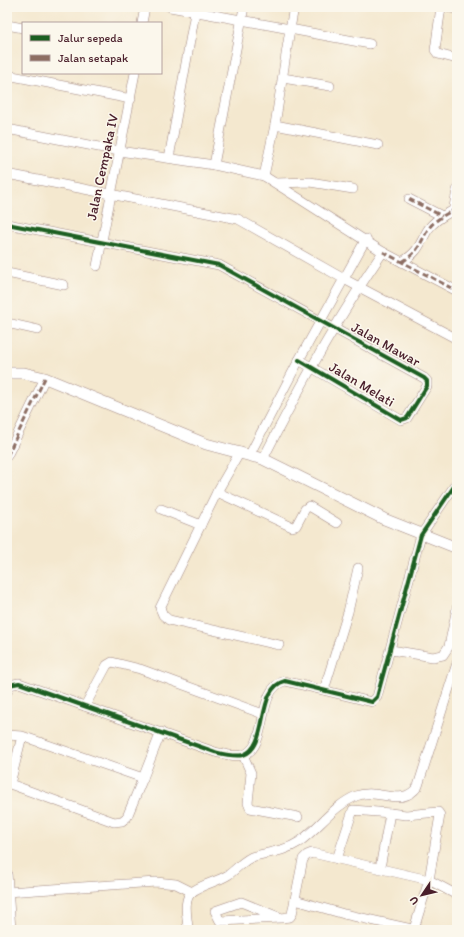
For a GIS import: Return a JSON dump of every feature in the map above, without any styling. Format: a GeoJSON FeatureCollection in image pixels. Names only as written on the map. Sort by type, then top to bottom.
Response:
{"type":"FeatureCollection","features":[{"type":"Feature","properties":{"kind":"street"},"geometry":{"type":"LineString","coordinates":[[142,22],[145,7]]}},
{"type":"Feature","properties":{"kind":"street"},"geometry":{"type":"LineString","coordinates":[[170,7],[195,10],[242,21],[370,44]]}},
{"type":"Feature","properties":{"kind":"street"},"geometry":{"type":"LineString","coordinates":[[214,165],[244,7]]}},
{"type":"Feature","properties":{"kind":"street"},"geometry":{"type":"LineString","coordinates":[[264,176],[275,125],[294,7]]}},
{"type":"Feature","properties":{"kind":"street"},"geometry":{"type":"LineString","coordinates":[[457,9],[443,7],[435,50],[438,54],[457,59]]}},
{"type":"Feature","properties":{"kind":"street"},"geometry":{"type":"LineString","coordinates":[[169,158],[195,10]]}},
{"type":"Feature","properties":{"kind":"street"},"geometry":{"type":"LineString","coordinates":[[7,25],[22,28]]}},
{"type":"Feature","properties":{"kind":"street"},"geometry":{"type":"LineString","coordinates":[[7,74],[131,99]]}},
{"type":"Feature","properties":{"kind":"street","name":"Jalan Cempaka IV"},"geometry":{"type":"LineString","coordinates":[[97,266],[118,151],[131,99],[134,74]]}},
{"type":"Feature","properties":{"kind":"street"},"geometry":{"type":"LineString","coordinates":[[283,78],[330,86]]}},
{"type":"Feature","properties":{"kind":"street"},"geometry":{"type":"LineString","coordinates":[[275,125],[378,145]]}},
{"type":"Feature","properties":{"kind":"street"},"geometry":{"type":"LineString","coordinates":[[7,129],[118,151],[214,165],[264,176],[383,252],[457,291]]}},
{"type":"Feature","properties":{"kind":"street"},"geometry":{"type":"LineString","coordinates":[[7,174],[238,219],[358,287],[457,339]]}},
{"type":"Feature","properties":{"kind":"street"},"geometry":{"type":"LineString","coordinates":[[276,183],[310,182],[353,189]]}},
{"type":"Feature","properties":{"kind":"street"},"geometry":{"type":"LineString","coordinates":[[402,262],[413,256],[421,245],[430,226],[442,216],[456,213],[457,190]]}},
{"type":"Feature","properties":{"kind":"street"},"geometry":{"type":"LineString","coordinates":[[409,199],[442,216]]}},
{"type":"Feature","properties":{"kind":"street"},"geometry":{"type":"LineString","coordinates":[[7,224],[219,264],[334,328]]}},
{"type":"Feature","properties":{"kind":"street"},"geometry":{"type":"LineString","coordinates":[[279,645],[169,620],[163,615],[160,608],[216,492],[245,453],[366,240]]}},
{"type":"Feature","properties":{"kind":"street"},"geometry":{"type":"LineString","coordinates":[[262,459],[310,366],[358,287],[383,252]]}},
{"type":"Feature","properties":{"kind":"street"},"geometry":{"type":"LineString","coordinates":[[7,273],[64,285]]}},
{"type":"Feature","properties":{"kind":"street"},"geometry":{"type":"LineString","coordinates":[[7,324],[38,330]]}},
{"type":"Feature","properties":{"kind":"street","name":"Jalan Mawar"},"geometry":{"type":"LineString","coordinates":[[334,328],[424,378],[427,382],[427,386],[418,401]]}},
{"type":"Feature","properties":{"kind":"street","name":"Jalan Melati"},"geometry":{"type":"LineString","coordinates":[[299,360],[401,420],[407,418],[418,401]]}},
{"type":"Feature","properties":{"kind":"street"},"geometry":{"type":"LineString","coordinates":[[7,373],[24,373],[45,378],[206,444],[245,453],[262,459],[358,506],[422,535],[457,548]]}},
{"type":"Feature","properties":{"kind":"street"},"geometry":{"type":"LineString","coordinates":[[7,456],[45,378]]}},
{"type":"Feature","properties":{"kind":"street"},"geometry":{"type":"LineString","coordinates":[[7,692],[9,685],[19,683],[215,752],[237,756],[243,755],[252,748],[257,741],[263,714],[273,688],[278,683],[285,681],[367,702],[374,700],[391,650],[422,535],[457,482]]}},
{"type":"Feature","properties":{"kind":"street"},"geometry":{"type":"LineString","coordinates":[[216,492],[292,527],[296,526],[305,508],[309,506],[337,523]]}},
{"type":"Feature","properties":{"kind":"street"},"geometry":{"type":"LineString","coordinates":[[161,509],[201,525]]}},
{"type":"Feature","properties":{"kind":"street"},"geometry":{"type":"LineString","coordinates":[[324,690],[348,612],[358,568]]}},
{"type":"Feature","properties":{"kind":"street"},"geometry":{"type":"LineString","coordinates":[[391,650],[433,657],[443,655],[449,646],[457,608]]}},
{"type":"Feature","properties":{"kind":"street"},"geometry":{"type":"LineString","coordinates":[[86,706],[107,665],[112,662],[140,669],[263,714]]}},
{"type":"Feature","properties":{"kind":"street"},"geometry":{"type":"LineString","coordinates":[[188,930],[186,904],[188,897],[192,892],[223,877],[254,856],[276,852],[299,842],[326,818],[356,796],[370,794],[398,797],[409,796],[418,786],[457,663]]}},
{"type":"Feature","properties":{"kind":"street"},"geometry":{"type":"LineString","coordinates":[[22,736],[10,784],[114,822],[122,821],[127,817],[161,732]]}},
{"type":"Feature","properties":{"kind":"street"},"geometry":{"type":"LineString","coordinates":[[7,735],[22,736],[143,778]]}},
{"type":"Feature","properties":{"kind":"street"},"geometry":{"type":"LineString","coordinates":[[243,755],[251,773],[248,803],[250,808],[298,817]]}},
{"type":"Feature","properties":{"kind":"street"},"geometry":{"type":"LineString","coordinates":[[295,900],[344,914],[415,930],[429,880],[440,814],[438,812],[406,815],[353,810],[337,859]]}},
{"type":"Feature","properties":{"kind":"street"},"geometry":{"type":"LineString","coordinates":[[380,868],[390,813]]}},
{"type":"Feature","properties":{"kind":"street"},"geometry":{"type":"LineString","coordinates":[[281,918],[241,902],[215,911],[220,921],[281,918],[290,917],[292,914],[303,860],[307,855],[312,853],[429,880],[457,895]]}},
{"type":"Feature","properties":{"kind":"street"},"geometry":{"type":"LineString","coordinates":[[7,873],[10,930]]}},
{"type":"Feature","properties":{"kind":"street"},"geometry":{"type":"LineString","coordinates":[[8,892],[156,882],[176,884],[192,892]]}},
{"type":"Feature","properties":{"kind":"marked path"},"geometry":{"type":"LineString","coordinates":[[409,199],[442,216]]}},
{"type":"Feature","properties":{"kind":"marked path"},"geometry":{"type":"LineString","coordinates":[[402,262],[415,252],[432,224],[454,210]]}},
{"type":"Feature","properties":{"kind":"marked path"},"geometry":{"type":"LineString","coordinates":[[383,252],[457,291]]}},
{"type":"Feature","properties":{"kind":"marked path"},"geometry":{"type":"LineString","coordinates":[[7,456],[45,378]]}},
{"type":"Feature","properties":{"kind":"cycle path"},"geometry":{"type":"LineString","coordinates":[[7,224],[219,265],[424,378],[427,381],[427,386],[407,418],[401,420],[299,360]]}},
{"type":"Feature","properties":{"kind":"cycle path"},"geometry":{"type":"LineString","coordinates":[[7,692],[9,685],[19,683],[215,752],[236,756],[243,755],[251,750],[257,741],[270,694],[276,686],[285,681],[372,702],[377,697],[421,535],[457,482]]}}]}
